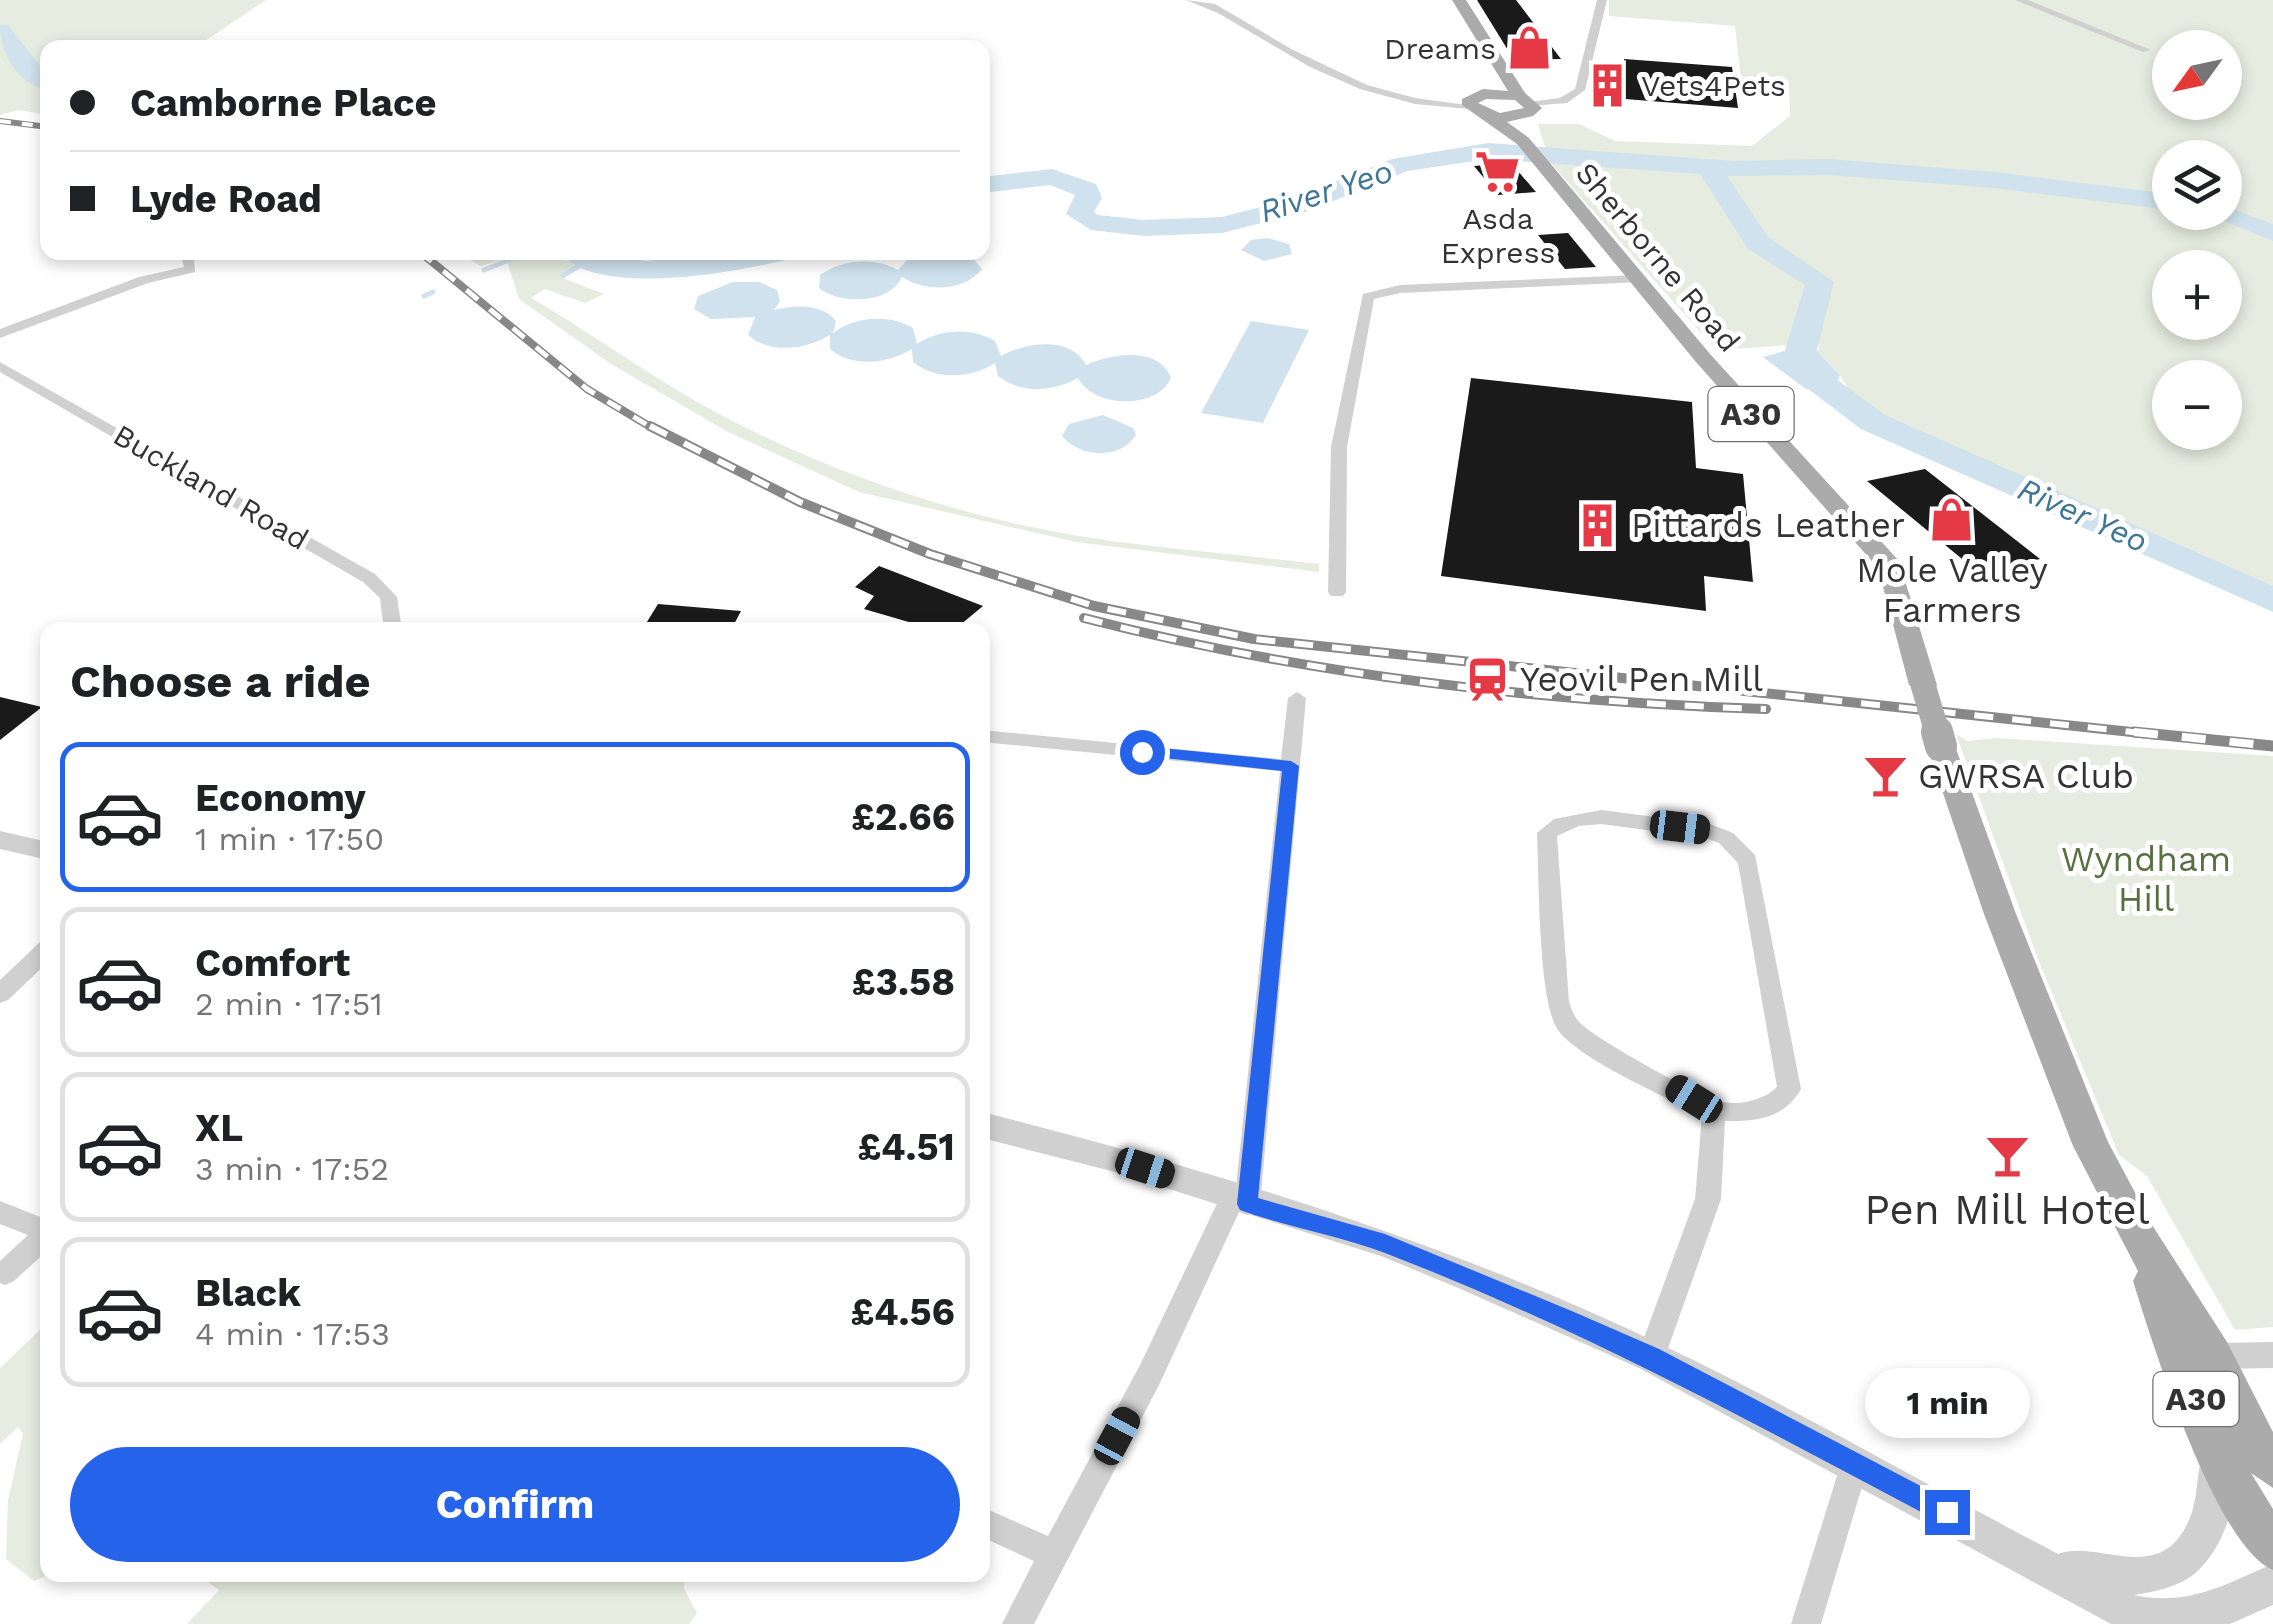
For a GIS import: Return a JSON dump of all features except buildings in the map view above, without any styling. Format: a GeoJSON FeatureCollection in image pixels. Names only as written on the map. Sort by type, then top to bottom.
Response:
{"type":"FeatureCollection","features":[{"type":"Feature","properties":{"kind":"main road"},"geometry":{"type":"LineString","coordinates":[[1452,22],[1442,4],[1460,2],[1525,105],[1523,141]]}},
{"type":"Feature","properties":{"kind":"main road"},"geometry":{"type":"LineString","coordinates":[[1469,106],[1470,99],[1485,89],[1525,105]]}},
{"type":"Feature","properties":{"kind":"main road","name":"A30"},"geometry":{"type":"LineString","coordinates":[[1487,115],[1525,105]]}},
{"type":"Feature","properties":{"kind":"main road","name":"A30"},"geometry":{"type":"LineString","coordinates":[[1469,106],[1523,141]]}},
{"type":"Feature","properties":{"kind":"main road","name":"Sherborne Road"},"geometry":{"type":"LineString","coordinates":[[1523,141],[1636,279],[1890,566],[1903,626],[1941,746],[2073,1104],[2140,1240]]}},
{"type":"Feature","properties":{"kind":"main road","name":"A30"},"geometry":{"type":"LineString","coordinates":[[2140,1240],[2213,1356],[2255,1460],[2268,1535]]}},
{"type":"Feature","properties":{"kind":"main road","name":"A30"},"geometry":{"type":"LineString","coordinates":[[2140,1240],[2175,1350],[2255,1460]]}},
{"type":"Feature","properties":{"kind":"street"},"geometry":{"type":"LineString","coordinates":[[1192,0],[1212,4],[1266,39],[1387,96],[1421,104],[1469,106]]}},
{"type":"Feature","properties":{"kind":"street"},"geometry":{"type":"LineString","coordinates":[[1525,105],[1577,94],[1602,0]]}},
{"type":"Feature","properties":{"kind":"street"},"geometry":{"type":"LineString","coordinates":[[2020,0],[2146,50]]}},
{"type":"Feature","properties":{"kind":"street"},"geometry":{"type":"LineString","coordinates":[[0,334],[144,280],[191,270],[188,260]]}},
{"type":"Feature","properties":{"kind":"street"},"geometry":{"type":"LineString","coordinates":[[1337,592],[1338,447],[1368,296],[1400,289],[1636,279]]}},
{"type":"Feature","properties":{"kind":"street","name":"Buckland Road"},"geometry":{"type":"LineString","coordinates":[[0,366],[369,578],[388,597],[392,622]]}},
{"type":"Feature","properties":{"kind":"street"},"geometry":{"type":"LineString","coordinates":[[1017,1624],[1240,1200],[1297,698]]}},
{"type":"Feature","properties":{"kind":"street"},"geometry":{"type":"LineString","coordinates":[[990,737],[1291,766]]}},
{"type":"Feature","properties":{"kind":"street"},"geometry":{"type":"LineString","coordinates":[[1590,817],[1710,831],[1726,838],[1748,860],[1789,1089],[1782,1102],[1764,1110],[1714,1112],[1589,1044],[1567,1025],[1558,1002],[1547,833],[1557,822],[1590,817]]}},
{"type":"Feature","properties":{"kind":"street"},"geometry":{"type":"LineString","coordinates":[[0,840],[40,849]]}},
{"type":"Feature","properties":{"kind":"street"},"geometry":{"type":"LineString","coordinates":[[0,994],[40,956]]}},
{"type":"Feature","properties":{"kind":"street"},"geometry":{"type":"LineString","coordinates":[[1651,1357],[1708,1199],[1714,1112]]}},
{"type":"Feature","properties":{"kind":"street"},"geometry":{"type":"LineString","coordinates":[[990,1126],[1115,1159],[1385,1244],[1651,1357],[2038,1562],[2132,1620],[2220,1610],[2273,1583]]}},
{"type":"Feature","properties":{"kind":"street"},"geometry":{"type":"LineString","coordinates":[[0,1212],[40,1230]]}},
{"type":"Feature","properties":{"kind":"street"},"geometry":{"type":"LineString","coordinates":[[5,1273],[40,1240]]}},
{"type":"Feature","properties":{"kind":"street"},"geometry":{"type":"LineString","coordinates":[[2213,1356],[2273,1354]]}},
{"type":"Feature","properties":{"kind":"street"},"geometry":{"type":"LineString","coordinates":[[2038,1562],[2107,1578],[2172,1568],[2206,1533],[2255,1460]]}},
{"type":"Feature","properties":{"kind":"street"},"geometry":{"type":"LineString","coordinates":[[1806,1624],[1855,1462]]}},
{"type":"Feature","properties":{"kind":"street"},"geometry":{"type":"LineString","coordinates":[[990,1526],[1054,1554]]}},
{"type":"Feature","properties":{"kind":"street"},"geometry":{"type":"LineString","coordinates":[[2206,1533],[2219,1527],[2268,1535]]}},
{"type":"Feature","properties":{"kind":"street"},"geometry":{"type":"LineString","coordinates":[[2132,1620],[2143,1575]]}},
{"type":"Feature","properties":{"kind":"green space"},"geometry":{"type":"Polygon","coordinates":[[[0,0],[266,0],[206,40],[40,40],[40,114],[19,110],[0,115],[0,0]]]}},
{"type":"Feature","properties":{"kind":"green space"},"geometry":{"type":"Polygon","coordinates":[[[1609,0],[2273,0],[2273,608],[1874,430],[1840,375],[1818,353],[1819,343],[1716,350],[1549,161],[1538,124],[1579,124],[1615,141],[1752,146],[1790,116],[1789,85],[1741,80],[1735,26],[1609,16],[1609,0]]]}},
{"type":"Feature","properties":{"kind":"green space"},"geometry":{"type":"Polygon","coordinates":[[[470,260],[500,260],[481,266],[470,260]]]}},
{"type":"Feature","properties":{"kind":"green space"},"geometry":{"type":"Polygon","coordinates":[[[507,260],[564,260],[579,266],[562,278],[604,294],[585,303],[545,289],[531,298],[700,403],[812,458],[904,492],[1045,530],[1319,564],[1319,572],[1076,542],[859,492],[728,432],[611,364],[519,299],[507,260]]]}},
{"type":"Feature","properties":{"kind":"green space","name":"Wyndham Hill"},"geometry":{"type":"Polygon","coordinates":[[[1956,734],[1967,741],[1996,738],[2273,756],[2273,1327],[2235,1330],[2147,1176],[2119,1155],[2038,959],[1956,734]]]}},
{"type":"Feature","properties":{"kind":"green space"},"geometry":{"type":"Polygon","coordinates":[[[40,1330],[40,1578],[34,1581],[6,1559],[8,1500],[23,1434],[18,1427],[0,1444],[0,1368],[40,1330]]]}},
{"type":"Feature","properties":{"kind":"green space"},"geometry":{"type":"Polygon","coordinates":[[[208,1582],[684,1582],[697,1613],[689,1624],[187,1624],[219,1590],[208,1582]]]}},
{"type":"Feature","properties":{"kind":"water"},"geometry":{"type":"Polygon","coordinates":[[[1267,238],[1289,244],[1292,254],[1264,261],[1241,250],[1251,240],[1267,238]]]}},
{"type":"Feature","properties":{"kind":"water"},"geometry":{"type":"Polygon","coordinates":[[[907,260],[974,260],[982,269],[955,286],[933,287],[902,277],[887,292],[864,299],[839,297],[819,288],[820,275],[848,263],[869,262],[898,270],[907,260]]]}},
{"type":"Feature","properties":{"kind":"water"},"geometry":{"type":"Polygon","coordinates":[[[733,282],[759,282],[777,290],[780,301],[774,310],[799,307],[823,311],[836,321],[833,333],[862,320],[893,320],[913,328],[917,344],[936,335],[966,332],[995,341],[1001,356],[1023,347],[1047,344],[1070,349],[1086,365],[1108,357],[1134,355],[1157,361],[1171,378],[1153,396],[1110,400],[1086,388],[1078,378],[1048,388],[1017,386],[998,376],[995,363],[976,372],[943,375],[913,362],[912,349],[881,361],[849,359],[830,349],[830,335],[789,348],[767,345],[748,335],[755,317],[711,319],[694,309],[698,296],[733,282]]]}},
{"type":"Feature","properties":{"kind":"water"},"geometry":{"type":"Polygon","coordinates":[[[1251,321],[1309,330],[1263,423],[1201,413],[1251,321]]]}},
{"type":"Feature","properties":{"kind":"water"},"geometry":{"type":"Polygon","coordinates":[[[1784,351],[1818,353],[1840,375],[1836,385],[1806,389],[1763,357],[1784,351]]]}},
{"type":"Feature","properties":{"kind":"water"},"geometry":{"type":"Polygon","coordinates":[[[1103,415],[1133,428],[1136,435],[1120,449],[1100,453],[1079,449],[1062,436],[1069,424],[1103,415]]]}},
{"type":"Feature","properties":{"kind":"waterway","name":"River Yeo"},"geometry":{"type":"LineString","coordinates":[[0,30],[35,80],[40,82]]}},
{"type":"Feature","properties":{"kind":"waterway","name":"River Yeo"},"geometry":{"type":"LineString","coordinates":[[990,184],[1052,177],[1087,190],[1089,198],[1079,214],[1091,222],[1144,228],[1222,225],[1300,205],[1401,164],[1488,151],[1708,167]]}},
{"type":"Feature","properties":{"kind":"waterway","name":"River Yeo"},"geometry":{"type":"LineString","coordinates":[[1708,167],[1828,167],[1995,180],[2152,200]]}},
{"type":"Feature","properties":{"kind":"waterway","name":"River Yeo"},"geometry":{"type":"LineString","coordinates":[[1708,167],[1758,243],[1820,282],[1801,350],[1818,381],[1873,422],[2273,600]]}},
{"type":"Feature","properties":{"kind":"waterway","name":"River Yeo"},"geometry":{"type":"LineString","coordinates":[[2242,222],[2273,233]]}},
{"type":"Feature","properties":{"kind":"waterway"},"geometry":{"type":"LineString","coordinates":[[484,270],[509,260]]}},
{"type":"Feature","properties":{"kind":"waterway","name":"River Yeo"},"geometry":{"type":"LineString","coordinates":[[589,260],[618,268],[645,269],[735,260]]}},
{"type":"Feature","properties":{"kind":"waterway"},"geometry":{"type":"LineString","coordinates":[[563,276],[587,261]]}},
{"type":"Feature","properties":{"kind":"waterway"},"geometry":{"type":"LineString","coordinates":[[424,296],[433,292]]}},
{"type":"Feature","properties":{"kind":"railway"},"geometry":{"type":"LineString","coordinates":[[0,121],[40,126]]}},
{"type":"Feature","properties":{"kind":"railway"},"geometry":{"type":"LineString","coordinates":[[430,260],[587,389],[654,429]]}},
{"type":"Feature","properties":{"kind":"railway"},"geometry":{"type":"LineString","coordinates":[[650,426],[800,502],[930,554],[1094,606],[1254,639],[2160,735]]}},
{"type":"Feature","properties":{"kind":"railway"},"geometry":{"type":"LineString","coordinates":[[1084,618],[1250,655],[1422,682],[1596,700],[1766,709]]}},
{"type":"Feature","properties":{"kind":"railway"},"geometry":{"type":"LineString","coordinates":[[2134,732],[2273,746]]}},
{"type":"Feature","properties":{"kind":"place","name":"Dreams"},"geometry":{"type":"Point","coordinates":[1529,48]}},
{"type":"Feature","properties":{"kind":"place","name":"Vets4Pets"},"geometry":{"type":"Point","coordinates":[1608,85]}},
{"type":"Feature","properties":{"kind":"place","name":"Asda Express"},"geometry":{"type":"Point","coordinates":[1498,171]}},
{"type":"Feature","properties":{"kind":"place","name":"Mole Valley Farmers"},"geometry":{"type":"Point","coordinates":[1952,520]}},
{"type":"Feature","properties":{"kind":"place","name":"Pittards Leather"},"geometry":{"type":"Point","coordinates":[1598,525]}},
{"type":"Feature","properties":{"kind":"place","name":"Yeovil Pen Mill"},"geometry":{"type":"Point","coordinates":[1487,679]}},
{"type":"Feature","properties":{"kind":"place","name":"GWRSA Club"},"geometry":{"type":"Point","coordinates":[1885,776]}},
{"type":"Feature","properties":{"kind":"place","name":"Pen Mill Hotel"},"geometry":{"type":"Point","coordinates":[2007,1155]}},
{"type":"Feature","properties":{"kind":"route"},"geometry":{"type":"LineString","coordinates":[[1142,752],[1291,766],[1247,1204],[1385,1244],[1567,1319],[1651,1357],[1947,1512]]}}]}
